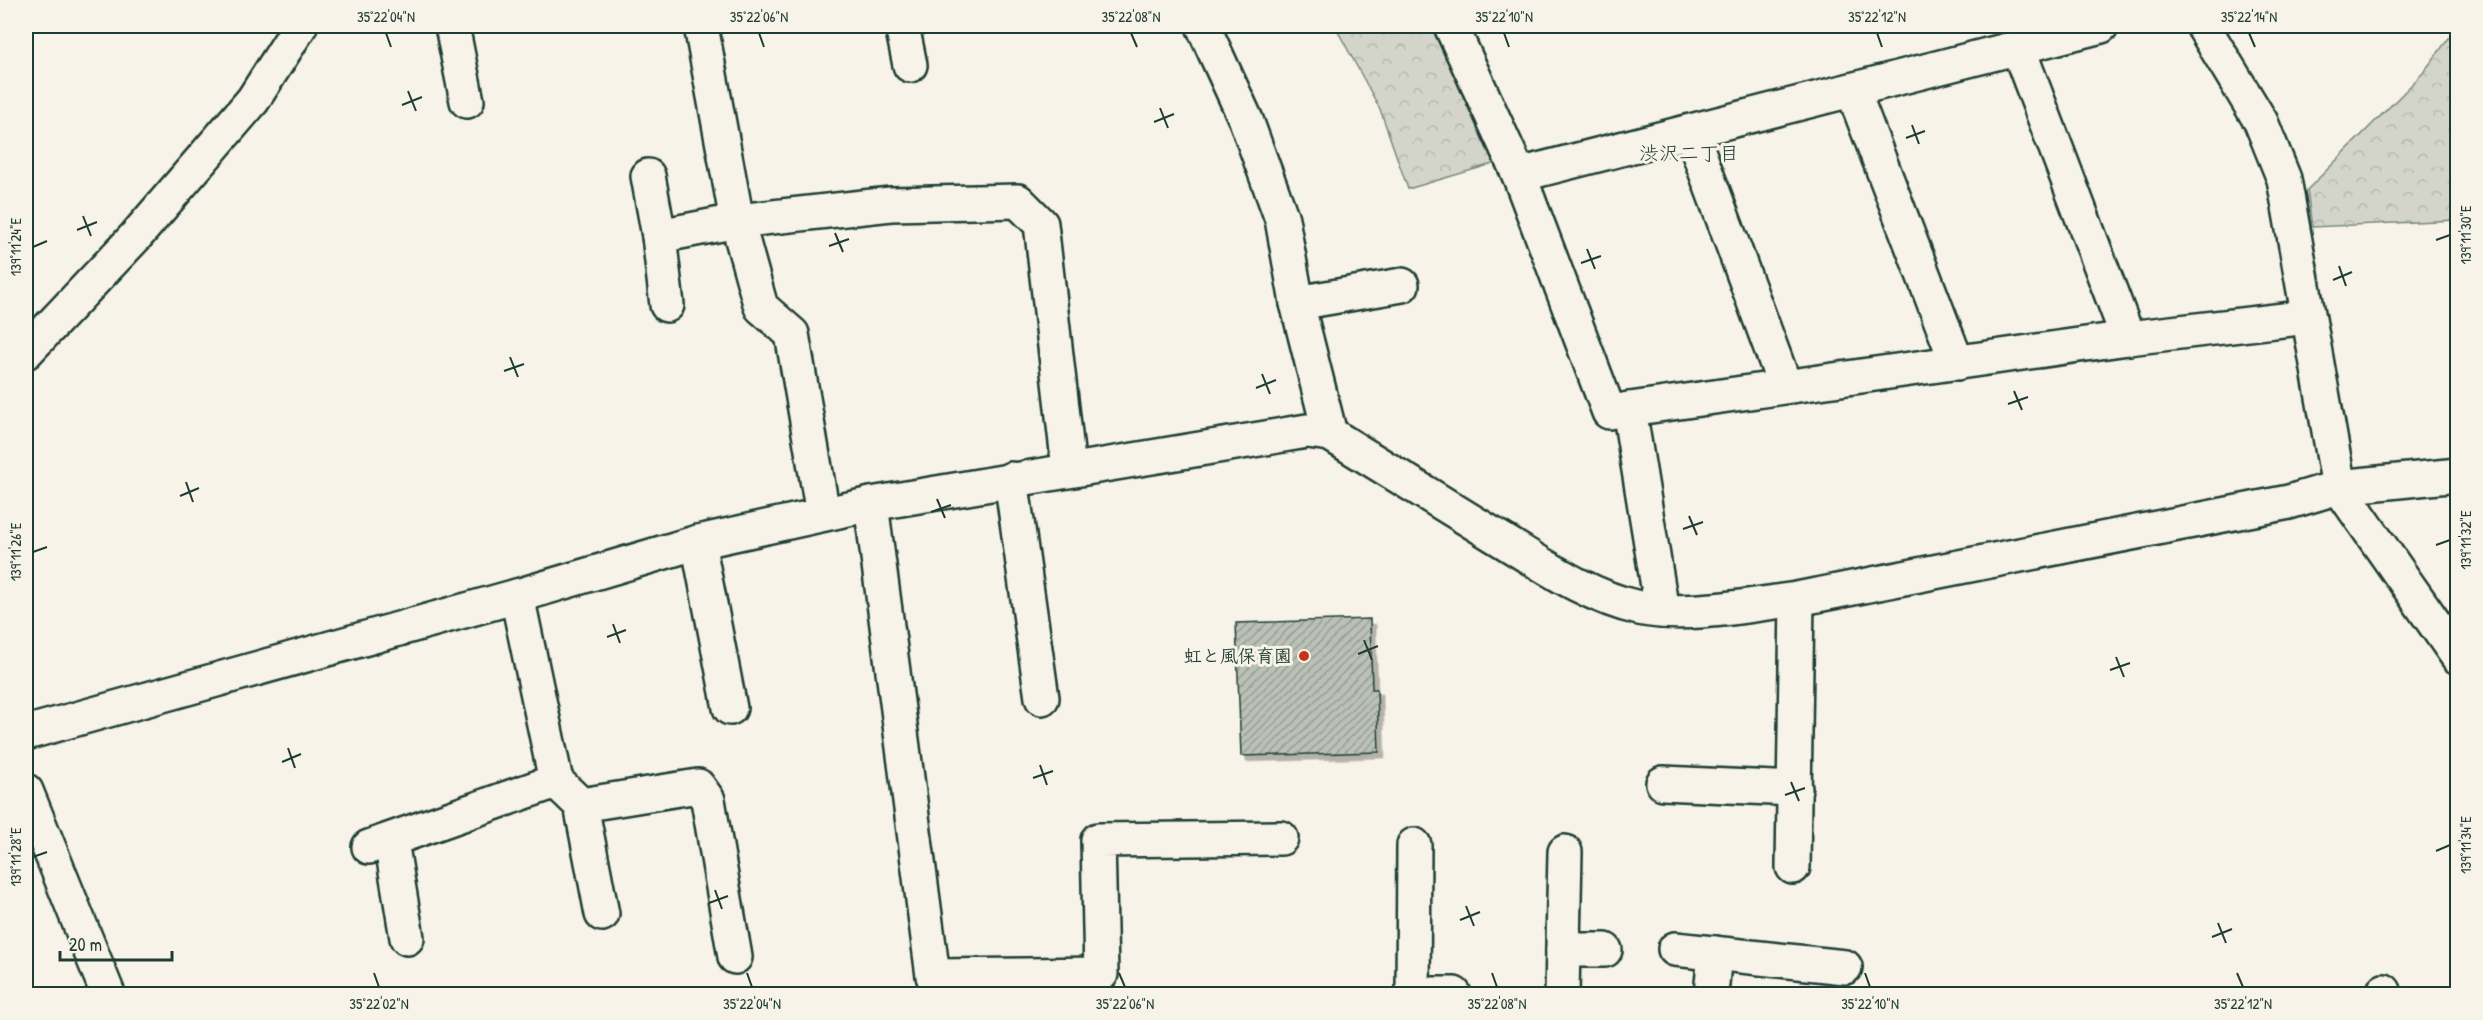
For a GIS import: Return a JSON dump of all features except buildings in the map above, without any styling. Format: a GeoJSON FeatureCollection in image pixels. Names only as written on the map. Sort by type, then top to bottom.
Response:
{"type":"FeatureCollection","features":[{"type":"Feature","properties":{"kind":"street"},"geometry":{"type":"LineString","coordinates":[[26,352],[136,236],[253,100],[300,26]]}},
{"type":"Feature","properties":{"kind":"street"},"geometry":{"type":"LineString","coordinates":[[452,26],[467,101]]}},
{"type":"Feature","properties":{"kind":"street"},"geometry":{"type":"LineString","coordinates":[[701,26],[737,221],[761,307],[792,334],[823,514]]}},
{"type":"Feature","properties":{"kind":"street"},"geometry":{"type":"LineString","coordinates":[[903,26],[910,65]]}},
{"type":"Feature","properties":{"kind":"street"},"geometry":{"type":"LineString","coordinates":[[1203,26],[1246,120],[1282,219],[1297,303],[1330,434]]}},
{"type":"Feature","properties":{"kind":"street"},"geometry":{"type":"LineString","coordinates":[[1451,26],[1519,175],[1609,412],[2128,338],[2308,317]]}},
{"type":"Feature","properties":{"kind":"street"},"geometry":{"type":"LineString","coordinates":[[1519,175],[2101,26]]}},
{"type":"Feature","properties":{"kind":"street"},"geometry":{"type":"LineString","coordinates":[[2203,26],[2261,122],[2284,179],[2339,487],[2457,657]]}},
{"type":"Feature","properties":{"kind":"street"},"geometry":{"type":"LineString","coordinates":[[2018,48],[2128,338]]}},
{"type":"Feature","properties":{"kind":"street"},"geometry":{"type":"LineString","coordinates":[[1853,91],[1957,363]]}},
{"type":"Feature","properties":{"kind":"street"},"geometry":{"type":"LineString","coordinates":[[1690,132],[1785,386]]}},
{"type":"Feature","properties":{"kind":"street"},"geometry":{"type":"LineString","coordinates":[[648,176],[659,236],[667,305]]}},
{"type":"Feature","properties":{"kind":"street"},"geometry":{"type":"LineString","coordinates":[[659,236],[737,221],[891,204],[1018,201],[1041,224],[1069,469]]}},
{"type":"Feature","properties":{"kind":"street"},"geometry":{"type":"LineString","coordinates":[[1297,303],[1402,285]]}},
{"type":"Feature","properties":{"kind":"street"},"geometry":{"type":"LineString","coordinates":[[1629,409],[1662,611]]}},
{"type":"Feature","properties":{"kind":"street"},"geometry":{"type":"LineString","coordinates":[[26,733],[517,596],[698,542],[871,504],[1069,469],[1307,431],[1330,434],[1526,554],[1596,594],[1638,608],[1662,611],[1723,609],[1797,599],[2289,502],[2339,487],[2457,475]]}},
{"type":"Feature","properties":{"kind":"street"},"geometry":{"type":"LineString","coordinates":[[1011,479],[1042,698]]}},
{"type":"Feature","properties":{"kind":"street"},"geometry":{"type":"LineString","coordinates":[[871,504],[933,976],[1033,985],[1101,974],[1098,840],[1281,838]]}},
{"type":"Feature","properties":{"kind":"street"},"geometry":{"type":"LineString","coordinates":[[698,542],[730,708]]}},
{"type":"Feature","properties":{"kind":"street"},"geometry":{"type":"LineString","coordinates":[[517,596],[556,781],[580,805],[602,915]]}},
{"type":"Feature","properties":{"kind":"street"},"geometry":{"type":"LineString","coordinates":[[1793,867],[1797,599]]}},
{"type":"Feature","properties":{"kind":"street"},"geometry":{"type":"LineString","coordinates":[[407,938],[380,844],[556,781]]}},
{"type":"Feature","properties":{"kind":"street"},"geometry":{"type":"LineString","coordinates":[[1663,783],[1795,789]]}},
{"type":"Feature","properties":{"kind":"street"},"geometry":{"type":"LineString","coordinates":[[580,805],[698,786],[708,800],[735,957]]}},
{"type":"Feature","properties":{"kind":"street"},"geometry":{"type":"LineString","coordinates":[[26,791],[108,994]]}},
{"type":"Feature","properties":{"kind":"street"},"geometry":{"type":"LineString","coordinates":[[1414,845],[1413,994],[1454,994]]}},
{"type":"Feature","properties":{"kind":"street"},"geometry":{"type":"LineString","coordinates":[[1562,994],[1565,852]]}},
{"type":"Feature","properties":{"kind":"street"},"geometry":{"type":"LineString","coordinates":[[1675,948],[1845,967]]}},
{"type":"Feature","properties":{"kind":"street"},"geometry":{"type":"LineString","coordinates":[[1563,950],[1605,950]]}},
{"type":"Feature","properties":{"kind":"street"},"geometry":{"type":"LineString","coordinates":[[1711,994],[1714,953]]}},
{"type":"Feature","properties":{"kind":"green space"},"geometry":{"type":"Polygon","coordinates":[[[1335,26],[1438,26],[1499,162],[1408,189],[1380,109],[1335,26]]]}},
{"type":"Feature","properties":{"kind":"green space"},"geometry":{"type":"Polygon","coordinates":[[[2457,27],[2457,220],[2312,227],[2307,190],[2423,73],[2457,27]]]}},
{"type":"Feature","properties":{"kind":"place","name":"虹と風保育園"},"geometry":{"type":"Point","coordinates":[1304,656]}},
{"type":"Feature","properties":{"kind":"district","name":"渋沢二丁目"},"geometry":{"type":"Point","coordinates":[1689,153]}}]}
